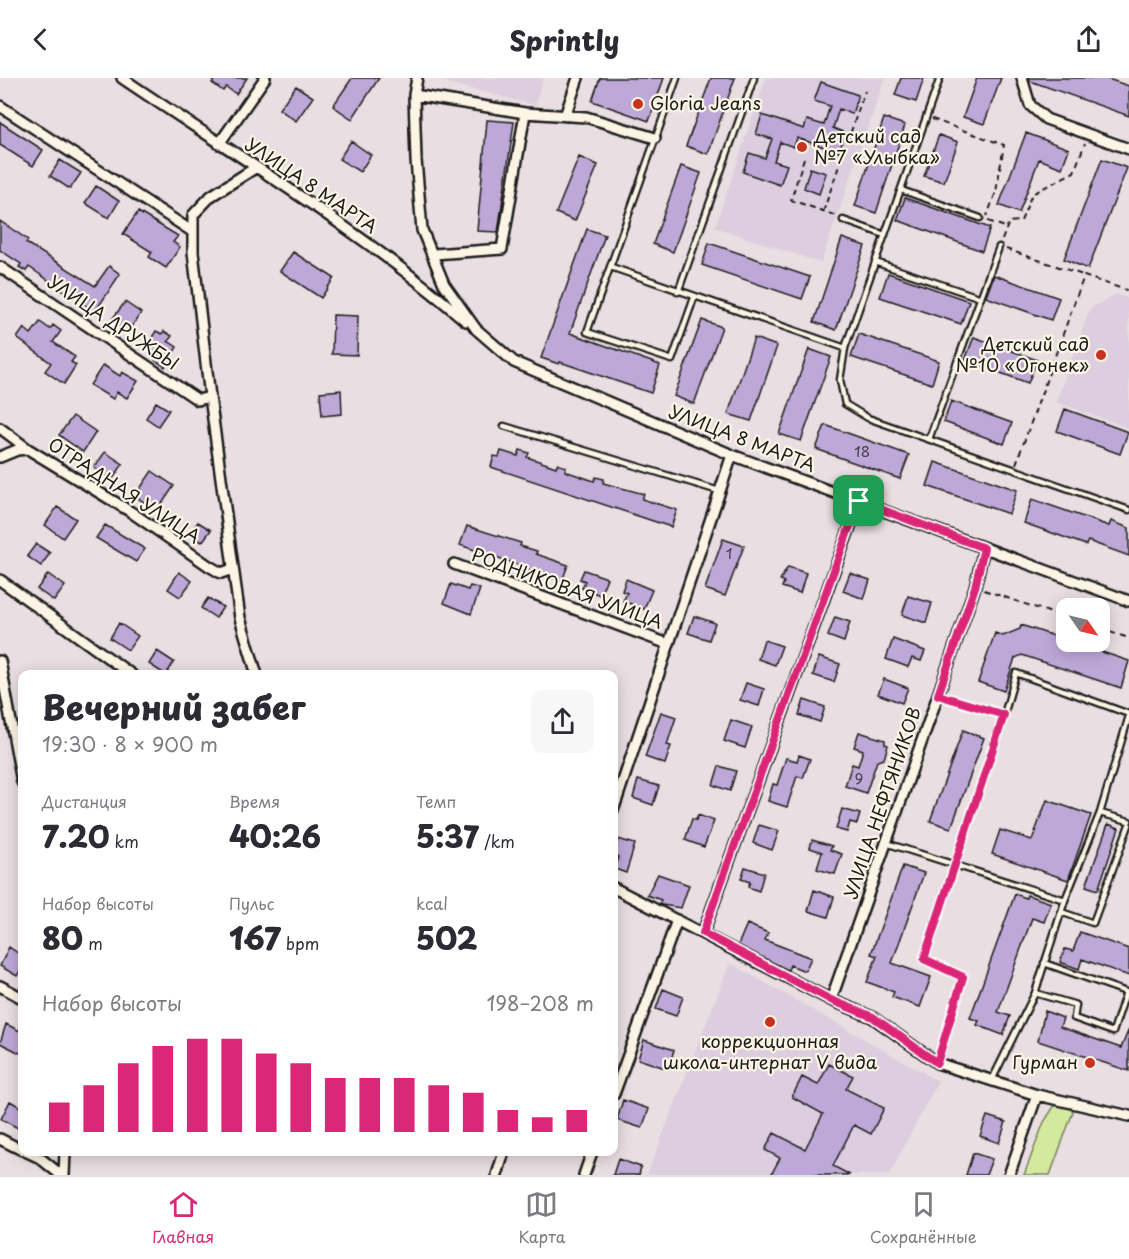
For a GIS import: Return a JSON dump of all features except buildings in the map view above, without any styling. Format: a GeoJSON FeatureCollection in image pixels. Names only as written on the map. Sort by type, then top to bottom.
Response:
{"type":"FeatureCollection","features":[{"type":"Feature","properties":{"kind":"street","name":"УЛИЦА 8 МАРТА"},"geometry":{"type":"LineString","coordinates":[[122,78],[429,288],[514,362],[732,455],[1129,601]]}},
{"type":"Feature","properties":{"kind":"street"},"geometry":{"type":"LineString","coordinates":[[219,144],[265,78]]}},
{"type":"Feature","properties":{"kind":"street"},"geometry":{"type":"LineString","coordinates":[[417,78],[414,95],[416,160],[422,230],[434,254],[444,284],[476,329]]}},
{"type":"Feature","properties":{"kind":"street"},"geometry":{"type":"LineString","coordinates":[[565,116],[578,78]]}},
{"type":"Feature","properties":{"kind":"street"},"geometry":{"type":"LineString","coordinates":[[1022,78],[1030,105],[1046,119],[1129,149]]}},
{"type":"Feature","properties":{"kind":"street"},"geometry":{"type":"LineString","coordinates":[[414,95],[525,113],[586,117],[655,138]]}},
{"type":"Feature","properties":{"kind":"street"},"geometry":{"type":"LineString","coordinates":[[0,106],[194,232]]}},
{"type":"Feature","properties":{"kind":"street"},"geometry":{"type":"LineString","coordinates":[[434,254],[502,249],[525,113]]}},
{"type":"Feature","properties":{"kind":"street"},"geometry":{"type":"LineString","coordinates":[[255,168],[211,196],[193,215],[210,398],[233,568],[240,618],[256,670]]}},
{"type":"Feature","properties":{"kind":"street","name":"УЛИЦА ДРУЖБЫ"},"geometry":{"type":"LineString","coordinates":[[0,267],[198,400],[210,398]]}},
{"type":"Feature","properties":{"kind":"street","name":"ОТРАДНАЯ УЛИЦА"},"geometry":{"type":"LineString","coordinates":[[0,428],[28,449],[131,512],[209,566],[221,573],[233,568]]}},
{"type":"Feature","properties":{"kind":"street"},"geometry":{"type":"LineString","coordinates":[[0,457],[17,450],[28,449]]}},
{"type":"Feature","properties":{"kind":"street","name":"РОДНИКОВАЯ УЛИЦА"},"geometry":{"type":"LineString","coordinates":[[618,796],[732,455]]}},
{"type":"Feature","properties":{"kind":"street"},"geometry":{"type":"LineString","coordinates":[[703,933],[859,501]]}},
{"type":"Feature","properties":{"kind":"street","name":"УЛИЦА НЕФТЯНИКОВ"},"geometry":{"type":"LineString","coordinates":[[831,1000],[975,587],[984,548]]}},
{"type":"Feature","properties":{"kind":"street","name":"РОДНИКОВАЯ УЛИЦА"},"geometry":{"type":"LineString","coordinates":[[454,564],[668,644]]}},
{"type":"Feature","properties":{"kind":"street"},"geometry":{"type":"LineString","coordinates":[[0,580],[125,670]]}},
{"type":"Feature","properties":{"kind":"street"},"geometry":{"type":"LineString","coordinates":[[0,661],[18,760]]}},
{"type":"Feature","properties":{"kind":"street"},"geometry":{"type":"LineString","coordinates":[[618,890],[831,1000],[873,1017],[937,1063],[1037,1095],[1129,1116]]}},
{"type":"Feature","properties":{"kind":"street"},"geometry":{"type":"LineString","coordinates":[[618,1083],[677,920]]}},
{"type":"Feature","properties":{"kind":"street"},"geometry":{"type":"LineString","coordinates":[[0,986],[18,996]]}},
{"type":"Feature","properties":{"kind":"street"},"geometry":{"type":"LineString","coordinates":[[1009,1175],[1037,1095]]}},
{"type":"Feature","properties":{"kind":"street"},"geometry":{"type":"LineString","coordinates":[[0,1139],[18,1148]]}},
{"type":"Feature","properties":{"kind":"street"},"geometry":{"type":"LineString","coordinates":[[36,1156],[62,1175],[65,1156]]}},
{"type":"Feature","properties":{"kind":"street"},"geometry":{"type":"LineString","coordinates":[[497,1175],[503,1156]]}},
{"type":"Feature","properties":{"kind":"street"},"geometry":{"type":"LineString","coordinates":[[584,1175],[591,1156]]}},
{"type":"Feature","properties":{"kind":"lane"},"geometry":{"type":"LineString","coordinates":[[677,78],[586,332],[672,360],[694,298]]}},
{"type":"Feature","properties":{"kind":"lane"},"geometry":{"type":"LineString","coordinates":[[678,292],[754,78]]}},
{"type":"Feature","properties":{"kind":"lane"},"geometry":{"type":"LineString","coordinates":[[940,78],[845,348],[840,380],[845,404],[868,418],[1129,510]]}},
{"type":"Feature","properties":{"kind":"lane"},"geometry":{"type":"LineString","coordinates":[[901,190],[983,219]]}},
{"type":"Feature","properties":{"kind":"lane"},"geometry":{"type":"LineString","coordinates":[[843,219],[885,235]]}},
{"type":"Feature","properties":{"kind":"lane"},"geometry":{"type":"LineString","coordinates":[[929,439],[999,247]]}},
{"type":"Feature","properties":{"kind":"lane"},"geometry":{"type":"LineString","coordinates":[[875,262],[981,298]]}},
{"type":"Feature","properties":{"kind":"lane"},"geometry":{"type":"LineString","coordinates":[[611,267],[694,298],[845,348]]}},
{"type":"Feature","properties":{"kind":"lane"},"geometry":{"type":"LineString","coordinates":[[504,426],[719,491]]}},
{"type":"Feature","properties":{"kind":"lane"},"geometry":{"type":"LineString","coordinates":[[937,1063],[963,977],[924,959],[1016,673],[1129,715],[1100,813],[1065,900],[1035,993],[991,1082]]}},
{"type":"Feature","properties":{"kind":"lane"},"geometry":{"type":"LineString","coordinates":[[938,695],[1004,715]]}},
{"type":"Feature","properties":{"kind":"lane"},"geometry":{"type":"LineString","coordinates":[[1121,746],[1129,748]]}},
{"type":"Feature","properties":{"kind":"lane"},"geometry":{"type":"LineString","coordinates":[[1061,912],[1093,923],[1129,823],[1100,813]]}},
{"type":"Feature","properties":{"kind":"lane"},"geometry":{"type":"LineString","coordinates":[[886,843],[1065,900]]}},
{"type":"Feature","properties":{"kind":"lane"},"geometry":{"type":"LineString","coordinates":[[1035,993],[1076,1005],[1074,1018],[1113,1032],[1126,992],[1044,963]]}},
{"type":"Feature","properties":{"kind":"path"},"geometry":{"type":"LineString","coordinates":[[823,212],[865,91]]}},
{"type":"Feature","properties":{"kind":"path"},"geometry":{"type":"LineString","coordinates":[[926,117],[1004,145],[996,192],[983,219],[1006,227]]}},
{"type":"Feature","properties":{"kind":"path"},"geometry":{"type":"LineString","coordinates":[[1088,134],[1074,172],[1032,194],[1021,221],[1011,220],[999,247],[1129,291]]}},
{"type":"Feature","properties":{"kind":"path"},"geometry":{"type":"LineString","coordinates":[[804,158],[791,200],[837,216]]}},
{"type":"Feature","properties":{"kind":"path"},"geometry":{"type":"LineString","coordinates":[[1014,469],[1084,276]]}},
{"type":"Feature","properties":{"kind":"path"},"geometry":{"type":"LineString","coordinates":[[975,587],[1056,615]]}},
{"type":"Feature","properties":{"kind":"path"},"geometry":{"type":"LineString","coordinates":[[1110,632],[1129,639]]}},
{"type":"Feature","properties":{"kind":"shaded area"},"geometry":{"type":"Polygon","coordinates":[[[448,78],[543,78],[535,105],[447,83],[448,78]]]}},
{"type":"Feature","properties":{"kind":"shaded area","name":"Детский сад №7 «Улыбка»"},"geometry":{"type":"Polygon","coordinates":[[[766,78],[885,78],[821,263],[715,227],[766,78]]]}},
{"type":"Feature","properties":{"kind":"shaded area","name":"Детский сад №10 «Огонек»"},"geometry":{"type":"Polygon","coordinates":[[[1116,294],[1129,299],[1129,428],[1056,402],[1090,309],[1116,294]]]}},
{"type":"Feature","properties":{"kind":"shaded area","name":"коррекционная школа-интернат V вида"},"geometry":{"type":"Polygon","coordinates":[[[730,963],[938,1081],[889,1175],[647,1175],[730,963]]]}},
{"type":"Feature","properties":{"kind":"green space"},"geometry":{"type":"Polygon","coordinates":[[[1055,1105],[1067,1105],[1073,1112],[1050,1175],[1024,1175],[1044,1122],[1055,1105]]]}},
{"type":"Feature","properties":{"kind":"place","name":"Gloria Jeans"},"geometry":{"type":"Point","coordinates":[638,104]}},
{"type":"Feature","properties":{"kind":"place","name":"Детский сад №7 «Улыбка»"},"geometry":{"type":"Point","coordinates":[802,147]}},
{"type":"Feature","properties":{"kind":"place","name":"Детский сад №10 «Огонек»"},"geometry":{"type":"Point","coordinates":[1101,355]}},
{"type":"Feature","properties":{"kind":"place","name":"коррекционная школа-интернат V вида"},"geometry":{"type":"Point","coordinates":[770,1022]}},
{"type":"Feature","properties":{"kind":"place","name":"Гурман"},"geometry":{"type":"Point","coordinates":[1090,1063]}},
{"type":"Feature","properties":{"kind":"route"},"geometry":{"type":"LineString","coordinates":[[859,501],[984,548],[975,587],[938,695],[1004,715],[924,959],[963,977],[937,1063],[873,1017],[831,1000],[703,933],[859,501]]}}]}
